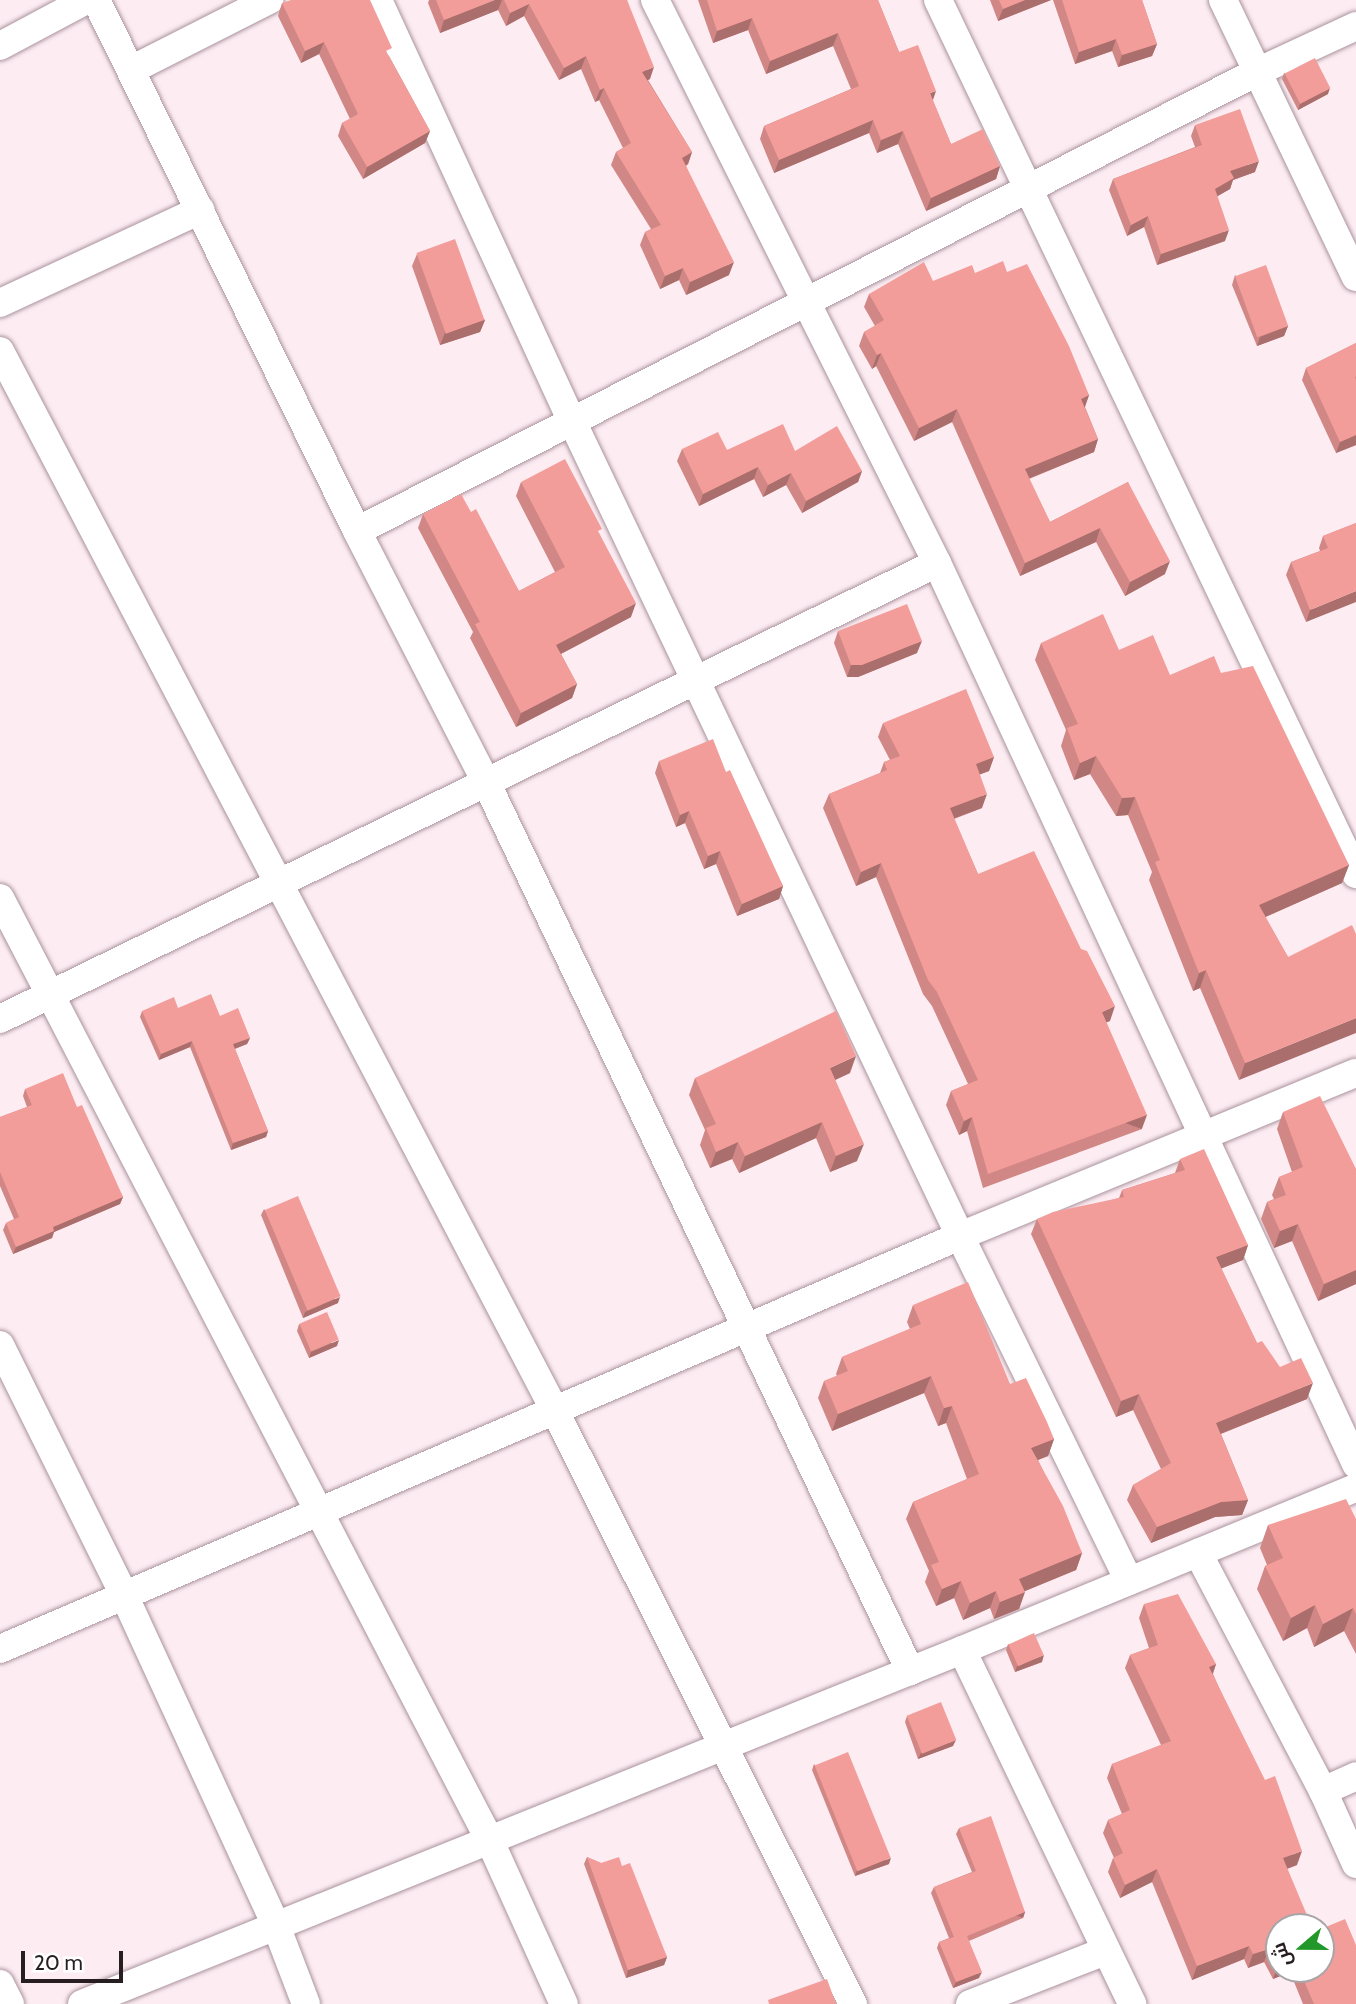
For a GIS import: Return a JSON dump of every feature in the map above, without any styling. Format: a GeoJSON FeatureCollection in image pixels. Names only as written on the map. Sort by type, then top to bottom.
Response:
{"type":"FeatureCollection","features":[{"type":"Feature","properties":{"kind":"street"},"geometry":{"type":"LineString","coordinates":[[0,46],[86,0]]}},
{"type":"Feature","properties":{"kind":"street"},"geometry":{"type":"LineString","coordinates":[[96,0],[133,69],[357,531],[487,784],[910,1671]]}},
{"type":"Feature","properties":{"kind":"street"},"geometry":{"type":"LineString","coordinates":[[133,69],[269,0]]}},
{"type":"Feature","properties":{"kind":"street"},"geometry":{"type":"LineString","coordinates":[[378,0],[572,421],[960,1236],[1129,1581]]}},
{"type":"Feature","properties":{"kind":"street"},"geometry":{"type":"LineString","coordinates":[[655,0],[937,563],[1356,1464]]}},
{"type":"Feature","properties":{"kind":"street"},"geometry":{"type":"LineString","coordinates":[[938,0],[1356,874]]}},
{"type":"Feature","properties":{"kind":"street"},"geometry":{"type":"LineString","coordinates":[[1223,0],[1356,277]]}},
{"type":"Feature","properties":{"kind":"street"},"geometry":{"type":"LineString","coordinates":[[357,531],[1257,72],[1356,26]]}},
{"type":"Feature","properties":{"kind":"street"},"geometry":{"type":"LineString","coordinates":[[0,303],[200,210]]}},
{"type":"Feature","properties":{"kind":"street"},"geometry":{"type":"LineString","coordinates":[[0,351],[555,1411],[853,2004]]}},
{"type":"Feature","properties":{"kind":"street"},"geometry":{"type":"LineString","coordinates":[[0,1019],[278,881],[487,784],[695,678],[937,563]]}},
{"type":"Feature","properties":{"kind":"street"},"geometry":{"type":"LineString","coordinates":[[0,898],[489,1839],[564,2004]]}},
{"type":"Feature","properties":{"kind":"street"},"geometry":{"type":"LineString","coordinates":[[0,1649],[960,1236],[1356,1073]]}},
{"type":"Feature","properties":{"kind":"street"},"geometry":{"type":"LineString","coordinates":[[0,1345],[124,1595],[277,1928],[306,2004]]}},
{"type":"Feature","properties":{"kind":"street"},"geometry":{"type":"LineString","coordinates":[[82,2004],[277,1928],[489,1839],[962,1650],[1356,1488]]}},
{"type":"Feature","properties":{"kind":"street"},"geometry":{"type":"LineString","coordinates":[[1198,1553],[1322,1791],[1356,1864]]}},
{"type":"Feature","properties":{"kind":"street"},"geometry":{"type":"LineString","coordinates":[[962,1650],[1132,2004]]}},
{"type":"Feature","properties":{"kind":"street"},"geometry":{"type":"LineString","coordinates":[[1322,1791],[1356,1776]]}},
{"type":"Feature","properties":{"kind":"street"},"geometry":{"type":"LineString","coordinates":[[970,2004],[1105,1951]]}},
{"type":"Feature","properties":{"kind":"street"},"geometry":{"type":"LineString","coordinates":[[0,1984],[10,2004]]}},
{"type":"Feature","properties":{"kind":"building"},"geometry":{"type":"Polygon","coordinates":[[[291,0],[370,0],[392,48],[386,51],[430,131],[367,167],[342,123],[358,114],[324,42],[305,51],[282,3],[291,0]]]}},
{"type":"Feature","properties":{"kind":"building"},"geometry":{"type":"Polygon","coordinates":[[[436,0],[495,0],[444,20],[436,0]]]}},
{"type":"Feature","properties":{"kind":"building"},"geometry":{"type":"Polygon","coordinates":[[[504,0],[627,0],[654,67],[642,72],[692,152],[682,158],[734,262],[690,282],[683,268],[665,276],[645,232],[661,225],[616,152],[631,143],[604,88],[600,90],[586,56],[564,68],[529,4],[510,13],[504,0]]]}},
{"type":"Feature","properties":{"kind":"building"},"geometry":{"type":"Polygon","coordinates":[[[707,0],[878,0],[899,52],[918,45],[936,91],[930,93],[951,144],[983,129],[1000,166],[931,198],[903,131],[881,140],[873,120],[779,160],[764,126],[859,86],[838,33],[770,61],[752,18],[717,31],[707,0]]]}},
{"type":"Feature","properties":{"kind":"building"},"geometry":{"type":"Polygon","coordinates":[[[999,0],[1025,0],[1003,9],[999,0]]]}},
{"type":"Feature","properties":{"kind":"building"},"geometry":{"type":"Polygon","coordinates":[[[1062,0],[1142,0],[1157,44],[1122,55],[1116,39],[1079,52],[1062,0]]]}},
{"type":"Feature","properties":{"kind":"building"},"geometry":{"type":"Polygon","coordinates":[[[1315,58],[1330,88],[1300,104],[1285,73],[1315,58]]]}},
{"type":"Feature","properties":{"kind":"building"},"geometry":{"type":"Polygon","coordinates":[[[1240,109],[1259,161],[1230,171],[1234,178],[1215,189],[1229,230],[1161,254],[1148,216],[1131,225],[1113,179],[1202,145],[1195,125],[1240,109]]]}},
{"type":"Feature","properties":{"kind":"building"},"geometry":{"type":"Polygon","coordinates":[[[455,239],[484,320],[446,334],[416,253],[455,239]]]}},
{"type":"Feature","properties":{"kind":"building"},"geometry":{"type":"Polygon","coordinates":[[[1003,261],[1007,272],[1027,264],[1069,346],[1089,395],[1081,399],[1098,439],[1025,469],[1050,522],[1128,482],[1170,561],[1130,582],[1100,528],[1025,563],[957,409],[919,428],[881,353],[877,355],[864,332],[884,320],[869,294],[924,262],[933,281],[972,265],[975,273],[1003,261]]]}},
{"type":"Feature","properties":{"kind":"building"},"geometry":{"type":"Polygon","coordinates":[[[1266,265],[1288,326],[1257,337],[1235,276],[1266,265]]]}},
{"type":"Feature","properties":{"kind":"building"},"geometry":{"type":"Polygon","coordinates":[[[1356,343],[1356,435],[1340,442],[1306,368],[1356,343]]]}},
{"type":"Feature","properties":{"kind":"building"},"geometry":{"type":"Polygon","coordinates":[[[783,424],[795,451],[837,426],[862,471],[806,501],[791,473],[768,485],[758,467],[703,494],[682,449],[718,432],[727,450],[783,424]]]}},
{"type":"Feature","properties":{"kind":"building"},"geometry":{"type":"Polygon","coordinates":[[[565,459],[602,529],[598,531],[636,603],[556,645],[577,684],[521,713],[475,624],[480,622],[423,514],[461,494],[471,512],[476,509],[519,591],[565,567],[521,482],[565,459]]]}},
{"type":"Feature","properties":{"kind":"building"},"geometry":{"type":"Polygon","coordinates":[[[1356,523],[1356,591],[1310,610],[1291,562],[1328,548],[1323,536],[1356,523]]]}},
{"type":"Feature","properties":{"kind":"building"},"geometry":{"type":"Polygon","coordinates":[[[907,604],[922,641],[862,665],[851,665],[838,631],[907,604]]]}},
{"type":"Feature","properties":{"kind":"building"},"geometry":{"type":"Polygon","coordinates":[[[1103,614],[1119,650],[1153,635],[1170,675],[1214,656],[1221,673],[1253,666],[1349,865],[1259,905],[1288,957],[1352,925],[1356,934],[1356,1018],[1245,1063],[1206,970],[1199,973],[1155,862],[1160,860],[1135,797],[1122,798],[1096,756],[1080,763],[1067,728],[1078,724],[1041,643],[1103,614]]]}},
{"type":"Feature","properties":{"kind":"building"},"geometry":{"type":"Polygon","coordinates":[[[966,689],[994,757],[976,764],[987,794],[950,808],[978,874],[1034,851],[1081,949],[1087,951],[1115,1006],[1102,1012],[1147,1115],[988,1174],[972,1117],[964,1121],[951,1091],[978,1080],[937,992],[928,980],[881,863],[861,872],[829,794],[887,770],[884,762],[900,756],[883,723],[966,689]]]}},
{"type":"Feature","properties":{"kind":"building"},"geometry":{"type":"Polygon","coordinates":[[[713,739],[726,772],[730,770],[783,886],[742,904],[720,851],[708,856],[689,811],[680,815],[659,761],[713,739]]]}},
{"type":"Feature","properties":{"kind":"building"},"geometry":{"type":"Polygon","coordinates":[[[211,994],[220,1016],[238,1008],[250,1038],[233,1044],[268,1131],[233,1143],[192,1041],[161,1054],[142,1011],[174,997],[178,1008],[211,994]]]}},
{"type":"Feature","properties":{"kind":"building"},"geometry":{"type":"Polygon","coordinates":[[[836,1011],[856,1056],[830,1068],[864,1144],[836,1156],[822,1122],[745,1156],[738,1142],[716,1152],[706,1128],[716,1124],[695,1078],[836,1011]]]}},
{"type":"Feature","properties":{"kind":"building"},"geometry":{"type":"Polygon","coordinates":[[[63,1073],[77,1107],[82,1105],[123,1197],[53,1227],[54,1231],[16,1247],[6,1223],[19,1217],[0,1172],[0,1117],[32,1105],[25,1089],[63,1073]]]}},
{"type":"Feature","properties":{"kind":"building"},"geometry":{"type":"Polygon","coordinates":[[[1320,1096],[1356,1169],[1356,1270],[1324,1284],[1298,1224],[1280,1231],[1267,1202],[1286,1195],[1279,1177],[1303,1167],[1283,1112],[1320,1096]]]}},
{"type":"Feature","properties":{"kind":"building"},"geometry":{"type":"Polygon","coordinates":[[[1204,1149],[1248,1245],[1216,1257],[1257,1343],[1262,1341],[1280,1367],[1301,1358],[1313,1383],[1216,1423],[1248,1500],[1221,1502],[1157,1527],[1133,1485],[1171,1463],[1139,1394],[1121,1401],[1037,1219],[1053,1212],[1124,1197],[1122,1190],[1185,1170],[1180,1159],[1204,1149]]]}},
{"type":"Feature","properties":{"kind":"building"},"geometry":{"type":"Polygon","coordinates":[[[298,1196],[341,1296],[307,1310],[265,1210],[298,1196]]]}},
{"type":"Feature","properties":{"kind":"building"},"geometry":{"type":"Polygon","coordinates":[[[968,1282],[1010,1384],[1026,1378],[1047,1422],[1054,1439],[1031,1448],[1063,1506],[1082,1553],[1019,1579],[1025,1592],[1000,1602],[996,1591],[970,1603],[961,1581],[942,1589],[931,1565],[939,1562],[913,1502],[979,1474],[952,1406],[944,1408],[931,1376],[838,1414],[824,1381],[848,1371],[842,1357],[921,1324],[913,1305],[968,1282]]]}},
{"type":"Feature","properties":{"kind":"building"},"geometry":{"type":"Polygon","coordinates":[[[327,1312],[339,1340],[311,1351],[299,1324],[327,1312]]]}},
{"type":"Feature","properties":{"kind":"building"},"geometry":{"type":"Polygon","coordinates":[[[1346,1499],[1356,1519],[1356,1614],[1353,1608],[1323,1624],[1315,1605],[1291,1618],[1265,1566],[1283,1558],[1268,1525],[1346,1499]]]}},
{"type":"Feature","properties":{"kind":"building"},"geometry":{"type":"Polygon","coordinates":[[[1178,1594],[1216,1664],[1209,1667],[1265,1780],[1275,1776],[1302,1851],[1283,1858],[1306,1913],[1265,1913],[1265,1950],[1253,1954],[1249,1946],[1197,1966],[1157,1869],[1125,1885],[1113,1858],[1123,1853],[1108,1820],[1130,1810],[1112,1764],[1171,1741],[1130,1655],[1158,1645],[1144,1604],[1178,1594]]]}},
{"type":"Feature","properties":{"kind":"building"},"geometry":{"type":"Polygon","coordinates":[[[1034,1633],[1044,1655],[1018,1666],[1008,1644],[1034,1633]]]}},
{"type":"Feature","properties":{"kind":"building"},"geometry":{"type":"Polygon","coordinates":[[[941,1702],[956,1740],[922,1754],[907,1716],[941,1702]]]}},
{"type":"Feature","properties":{"kind":"building"},"geometry":{"type":"Polygon","coordinates":[[[848,1752],[891,1858],[857,1871],[815,1765],[848,1752]]]}},
{"type":"Feature","properties":{"kind":"building"},"geometry":{"type":"Polygon","coordinates":[[[991,1816],[1025,1912],[967,1936],[982,1972],[956,1982],[939,1942],[954,1937],[934,1887],[976,1871],[959,1828],[991,1816]]]}},
{"type":"Feature","properties":{"kind":"building"},"geometry":{"type":"Polygon","coordinates":[[[587,1857],[601,1863],[619,1857],[622,1866],[630,1863],[667,1957],[628,1970],[587,1857]]]}},
{"type":"Feature","properties":{"kind":"building"},"geometry":{"type":"Polygon","coordinates":[[[1345,1919],[1356,1945],[1356,2004],[1314,2004],[1305,1983],[1335,1983],[1335,1923],[1345,1919]]]}},
{"type":"Feature","properties":{"kind":"building"},"geometry":{"type":"Polygon","coordinates":[[[827,1979],[836,2004],[769,2004],[768,2000],[827,1979]]]}}]}
